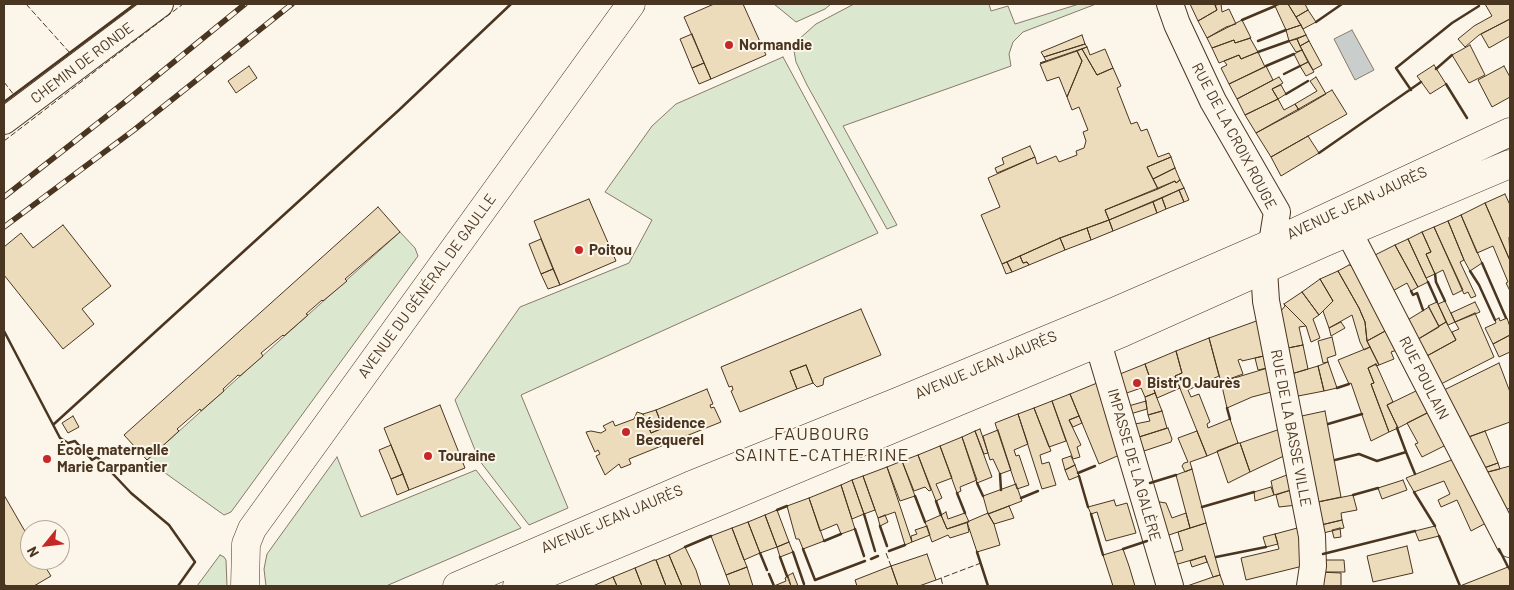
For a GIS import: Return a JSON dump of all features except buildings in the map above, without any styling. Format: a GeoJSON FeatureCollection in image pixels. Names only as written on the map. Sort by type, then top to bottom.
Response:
{"type":"FeatureCollection","features":[{"type":"Feature","properties":{"kind":"main road","name":"AVENUE DU GÉNÉRAL DE GAULLE"},"geometry":{"type":"LineString","coordinates":[[247,583],[246,544],[252,529],[631,4]]}},
{"type":"Feature","properties":{"kind":"main road","name":"AVENUE JEAN JAURÈS"},"geometry":{"type":"LineString","coordinates":[[517,586],[1098,343],[1264,270],[1344,222],[1510,132]]}},
{"type":"Feature","properties":{"kind":"main road","name":"AVENUE JEAN JAURÈS"},"geometry":{"type":"LineString","coordinates":[[457,586],[620,515],[962,376],[1272,243],[1344,222],[1510,164]]}},
{"type":"Feature","properties":{"kind":"street","name":"CHEMIN DE RONDE"},"geometry":{"type":"LineString","coordinates":[[4,122],[160,4]]}},
{"type":"Feature","properties":{"kind":"street","name":"RUE DE LA CROIX ROUGE"},"geometry":{"type":"LineString","coordinates":[[1170,4],[1177,24],[1214,101],[1277,212],[1272,243],[1264,270]]}},
{"type":"Feature","properties":{"kind":"street","name":"RUE POULAIN"},"geometry":{"type":"LineString","coordinates":[[1344,222],[1510,544]]}},
{"type":"Feature","properties":{"kind":"street","name":"RUE DE LA BASSE VILLE"},"geometry":{"type":"LineString","coordinates":[[1264,270],[1266,301],[1312,536],[1313,566],[1310,586]]}},
{"type":"Feature","properties":{"kind":"street","name":"IMPASSE DE LA GALÈRE"},"geometry":{"type":"LineString","coordinates":[[1098,343],[1170,586]]}},
{"type":"Feature","properties":{"kind":"green space"},"geometry":{"type":"Polygon","coordinates":[[[774,4],[831,4],[825,9],[796,22],[774,4]]]}},
{"type":"Feature","properties":{"kind":"green space"},"geometry":{"type":"Polygon","coordinates":[[[854,4],[989,4],[991,11],[1008,6],[1015,24],[1079,4],[1096,4],[1023,32],[1013,42],[1009,54],[1011,66],[843,126],[897,225],[887,229],[807,85],[796,62],[794,51],[798,40],[816,24],[854,4]]]}},
{"type":"Feature","properties":{"kind":"green space"},"geometry":{"type":"Polygon","coordinates":[[[783,57],[878,233],[521,395],[568,508],[529,525],[479,460],[455,400],[520,307],[629,263],[652,220],[605,192],[652,126],[676,104],[783,57]]]}},
{"type":"Feature","properties":{"kind":"green space"},"geometry":{"type":"Polygon","coordinates":[[[400,232],[415,248],[418,256],[231,512],[224,515],[147,460],[400,232]]]}},
{"type":"Feature","properties":{"kind":"green space"},"geometry":{"type":"Polygon","coordinates":[[[337,457],[361,517],[476,470],[521,528],[386,586],[266,586],[264,569],[267,554],[337,457]]]}},
{"type":"Feature","properties":{"kind":"green space"},"geometry":{"type":"Polygon","coordinates":[[[220,555],[226,560],[227,586],[197,586],[220,555]]]}},
{"type":"Feature","properties":{"kind":"shaded area"},"geometry":{"type":"Polygon","coordinates":[[[1352,30],[1374,70],[1355,80],[1334,39],[1352,30]]]}},
{"type":"Feature","properties":{"kind":"railway"},"geometry":{"type":"LineString","coordinates":[[4,197],[245,4]]}},
{"type":"Feature","properties":{"kind":"railway"},"geometry":{"type":"LineString","coordinates":[[4,227],[134,130],[292,4]]}},
{"type":"Feature","properties":{"kind":"fence"},"geometry":{"type":"LineString","coordinates":[[26,4],[70,53]]}},
{"type":"Feature","properties":{"kind":"fence"},"geometry":{"type":"LineString","coordinates":[[4,141],[183,4]]}},
{"type":"Feature","properties":{"kind":"fence"},"geometry":{"type":"LineString","coordinates":[[4,82],[14,95]]}},
{"type":"Feature","properties":{"kind":"fence"},"geometry":{"type":"LineString","coordinates":[[886,553],[891,566]]}},
{"type":"Feature","properties":{"kind":"fence"},"geometry":{"type":"LineString","coordinates":[[936,580],[981,563]]}},
{"type":"Feature","properties":{"kind":"fence"},"geometry":{"type":"LineString","coordinates":[[941,578],[943,586]]}},
{"type":"Feature","properties":{"kind":"wall"},"geometry":{"type":"LineString","coordinates":[[4,102],[135,4]]}},
{"type":"Feature","properties":{"kind":"wall"},"geometry":{"type":"LineString","coordinates":[[54,424],[399,110],[511,4]]}},
{"type":"Feature","properties":{"kind":"wall"},"geometry":{"type":"LineString","coordinates":[[1316,22],[1342,4]]}},
{"type":"Feature","properties":{"kind":"wall"},"geometry":{"type":"LineString","coordinates":[[1242,20],[1275,6]]}},
{"type":"Feature","properties":{"kind":"wall"},"geometry":{"type":"LineString","coordinates":[[1411,90],[1396,68],[1452,23],[1479,6]]}},
{"type":"Feature","properties":{"kind":"wall"},"geometry":{"type":"LineString","coordinates":[[1258,41],[1286,30]]}},
{"type":"Feature","properties":{"kind":"wall"},"geometry":{"type":"LineString","coordinates":[[1258,52],[1289,41]]}},
{"type":"Feature","properties":{"kind":"wall"},"geometry":{"type":"LineString","coordinates":[[1266,66],[1294,54]]}},
{"type":"Feature","properties":{"kind":"wall"},"geometry":{"type":"LineString","coordinates":[[1436,69],[1452,55]]}},
{"type":"Feature","properties":{"kind":"wall"},"geometry":{"type":"LineString","coordinates":[[1284,74],[1300,66]]}},
{"type":"Feature","properties":{"kind":"wall"},"geometry":{"type":"LineString","coordinates":[[1286,94],[1308,81]]}},
{"type":"Feature","properties":{"kind":"wall"},"geometry":{"type":"LineString","coordinates":[[1319,153],[1421,82]]}},
{"type":"Feature","properties":{"kind":"wall"},"geometry":{"type":"LineString","coordinates":[[1446,84],[1467,118]]}},
{"type":"Feature","properties":{"kind":"wall"},"geometry":{"type":"LineString","coordinates":[[1482,263],[1506,318]]}},
{"type":"Feature","properties":{"kind":"wall"},"geometry":{"type":"LineString","coordinates":[[1470,271],[1479,285],[1495,320]]}},
{"type":"Feature","properties":{"kind":"wall"},"geometry":{"type":"LineString","coordinates":[[1435,274],[1436,282],[1445,301]]}},
{"type":"Feature","properties":{"kind":"wall"},"geometry":{"type":"LineString","coordinates":[[1428,282],[1437,302]]}},
{"type":"Feature","properties":{"kind":"wall"},"geometry":{"type":"LineString","coordinates":[[1411,291],[1413,295],[1417,293],[1423,310]]}},
{"type":"Feature","properties":{"kind":"wall"},"geometry":{"type":"LineString","coordinates":[[4,331],[60,438],[68,443],[75,441],[92,460],[97,457],[131,493],[169,525],[195,562],[178,586]]}},
{"type":"Feature","properties":{"kind":"wall"},"geometry":{"type":"LineString","coordinates":[[1337,388],[1349,384]]}},
{"type":"Feature","properties":{"kind":"wall"},"geometry":{"type":"LineString","coordinates":[[1227,408],[1230,419]]}},
{"type":"Feature","properties":{"kind":"wall"},"geometry":{"type":"LineString","coordinates":[[1328,424],[1362,414]]}},
{"type":"Feature","properties":{"kind":"wall"},"geometry":{"type":"LineString","coordinates":[[1335,460],[1359,454],[1377,461],[1406,452],[1397,428]]}},
{"type":"Feature","properties":{"kind":"wall"},"geometry":{"type":"LineString","coordinates":[[1406,452],[1415,474]]}},
{"type":"Feature","properties":{"kind":"wall"},"geometry":{"type":"LineString","coordinates":[[1078,473],[1095,466]]}},
{"type":"Feature","properties":{"kind":"wall"},"geometry":{"type":"LineString","coordinates":[[1000,474],[1001,490]]}},
{"type":"Feature","properties":{"kind":"wall"},"geometry":{"type":"LineString","coordinates":[[1150,483],[1176,475]]}},
{"type":"Feature","properties":{"kind":"wall"},"geometry":{"type":"LineString","coordinates":[[1079,476],[1088,507]]}},
{"type":"Feature","properties":{"kind":"wall"},"geometry":{"type":"LineString","coordinates":[[977,483],[983,496]]}},
{"type":"Feature","properties":{"kind":"wall"},"geometry":{"type":"LineString","coordinates":[[1353,495],[1378,488]]}},
{"type":"Feature","properties":{"kind":"wall"},"geometry":{"type":"LineString","coordinates":[[1021,498],[1038,491]]}},
{"type":"Feature","properties":{"kind":"wall"},"geometry":{"type":"LineString","coordinates":[[1202,507],[1254,492]]}},
{"type":"Feature","properties":{"kind":"wall"},"geometry":{"type":"LineString","coordinates":[[1414,492],[1435,526]]}},
{"type":"Feature","properties":{"kind":"wall"},"geometry":{"type":"LineString","coordinates":[[957,493],[965,513]]}},
{"type":"Feature","properties":{"kind":"wall"},"geometry":{"type":"LineString","coordinates":[[915,496],[925,522]]}},
{"type":"Feature","properties":{"kind":"wall"},"geometry":{"type":"LineString","coordinates":[[936,501],[941,515]]}},
{"type":"Feature","properties":{"kind":"wall"},"geometry":{"type":"LineString","coordinates":[[777,510],[787,506]]}},
{"type":"Feature","properties":{"kind":"wall"},"geometry":{"type":"LineString","coordinates":[[864,514],[875,551]]}},
{"type":"Feature","properties":{"kind":"wall"},"geometry":{"type":"LineString","coordinates":[[1091,514],[1103,555]]}},
{"type":"Feature","properties":{"kind":"wall"},"geometry":{"type":"LineString","coordinates":[[880,526],[887,546]]}},
{"type":"Feature","properties":{"kind":"wall"},"geometry":{"type":"LineString","coordinates":[[855,529],[864,556]]}},
{"type":"Feature","properties":{"kind":"wall"},"geometry":{"type":"LineString","coordinates":[[1323,554],[1415,531]]}},
{"type":"Feature","properties":{"kind":"wall"},"geometry":{"type":"LineString","coordinates":[[824,541],[841,534]]}},
{"type":"Feature","properties":{"kind":"wall"},"geometry":{"type":"LineString","coordinates":[[685,547],[711,536]]}},
{"type":"Feature","properties":{"kind":"wall"},"geometry":{"type":"LineString","coordinates":[[1439,536],[1460,586]]}},
{"type":"Feature","properties":{"kind":"wall"},"geometry":{"type":"LineString","coordinates":[[1123,549],[1147,541]]}},
{"type":"Feature","properties":{"kind":"wall"},"geometry":{"type":"LineString","coordinates":[[889,551],[905,545]]}},
{"type":"Feature","properties":{"kind":"wall"},"geometry":{"type":"LineString","coordinates":[[1216,557],[1266,547]]}},
{"type":"Feature","properties":{"kind":"wall"},"geometry":{"type":"LineString","coordinates":[[803,549],[815,580],[865,561]]}},
{"type":"Feature","properties":{"kind":"wall"},"geometry":{"type":"LineString","coordinates":[[1499,549],[1508,567]]}},
{"type":"Feature","properties":{"kind":"wall"},"geometry":{"type":"LineString","coordinates":[[793,552],[804,584]]}},
{"type":"Feature","properties":{"kind":"wall"},"geometry":{"type":"LineString","coordinates":[[977,552],[988,586]]}},
{"type":"Feature","properties":{"kind":"wall"},"geometry":{"type":"LineString","coordinates":[[760,553],[767,570]]}},
{"type":"Feature","properties":{"kind":"wall"},"geometry":{"type":"LineString","coordinates":[[871,559],[878,556]]}},
{"type":"Feature","properties":{"kind":"wall"},"geometry":{"type":"LineString","coordinates":[[780,557],[787,576]]}},
{"type":"Feature","properties":{"kind":"wall"},"geometry":{"type":"LineString","coordinates":[[769,574],[774,586]]}},
{"type":"Feature","properties":{"kind":"place","name":"Normandie"},"geometry":{"type":"Point","coordinates":[729,45]}},
{"type":"Feature","properties":{"kind":"place","name":"Poitou"},"geometry":{"type":"Point","coordinates":[579,250]}},
{"type":"Feature","properties":{"kind":"place","name":"Bistr'O Jaurès"},"geometry":{"type":"Point","coordinates":[1137,383]}},
{"type":"Feature","properties":{"kind":"place","name":"Résidence Becquerel"},"geometry":{"type":"Point","coordinates":[626,432]}},
{"type":"Feature","properties":{"kind":"place","name":"Touraine"},"geometry":{"type":"Point","coordinates":[428,456]}},
{"type":"Feature","properties":{"kind":"place","name":"École maternelle Marie Carpantier"},"geometry":{"type":"Point","coordinates":[47,459]}},
{"type":"Feature","properties":{"kind":"district","name":"FAUBOURG SAINTE-CATHERINE"},"geometry":{"type":"Point","coordinates":[822,444]}}]}
